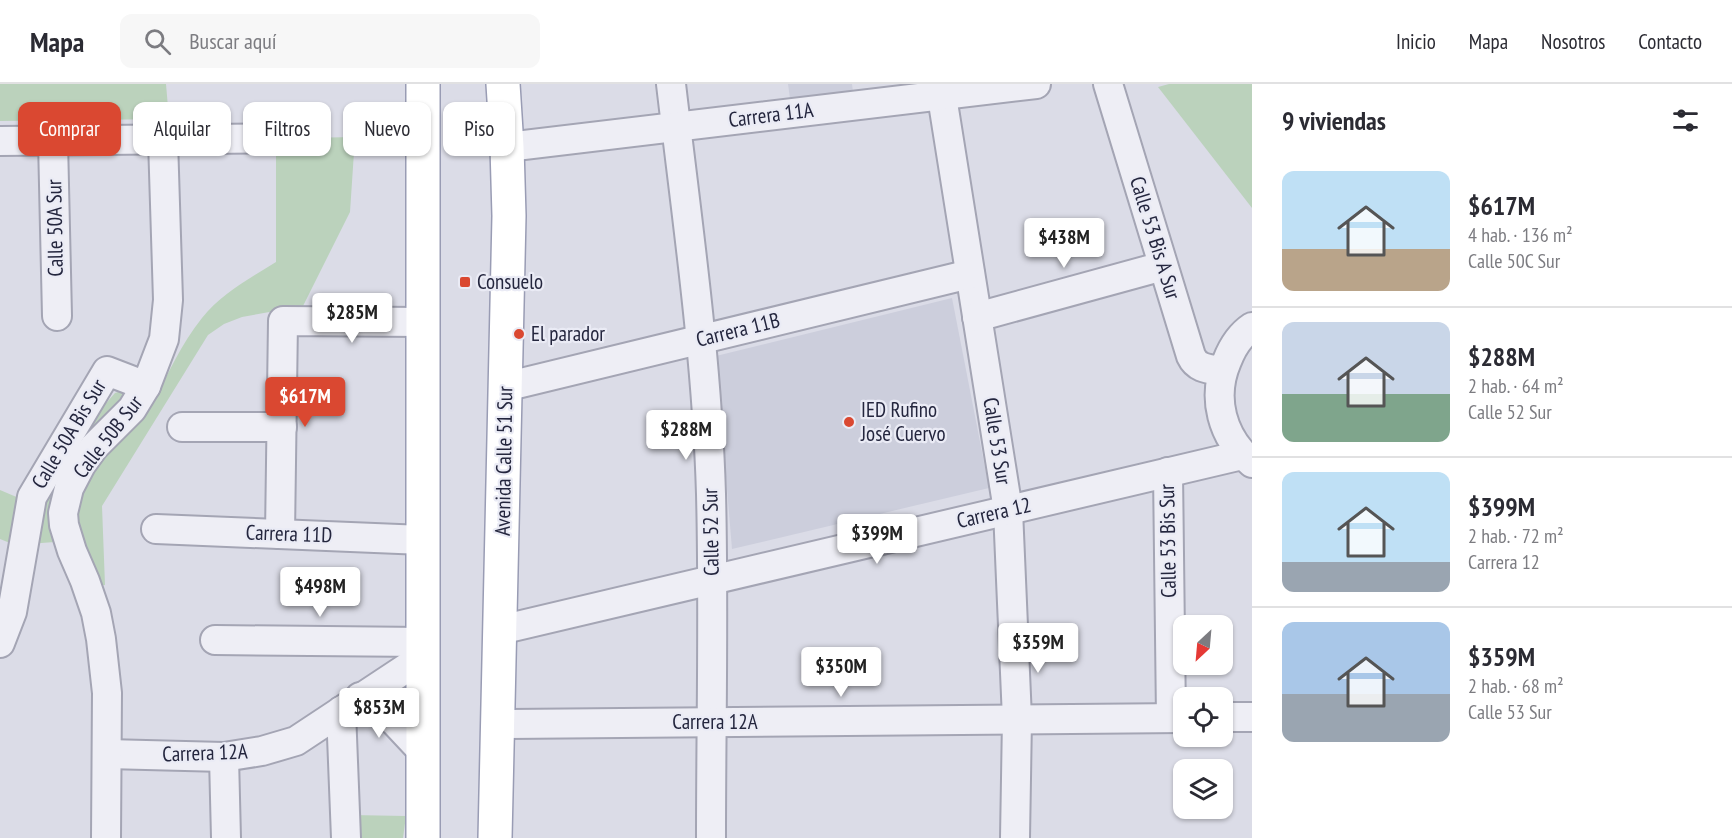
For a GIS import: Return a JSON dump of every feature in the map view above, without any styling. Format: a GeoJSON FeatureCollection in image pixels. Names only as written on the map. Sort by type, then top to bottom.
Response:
{"type":"FeatureCollection","features":[{"type":"Feature","properties":{"kind":"main road"},"geometry":{"type":"LineString","coordinates":[[423,84],[423,838]]}},
{"type":"Feature","properties":{"kind":"main road","name":"Avenida Calle 51 Sur"},"geometry":{"type":"LineString","coordinates":[[503,84],[504,102]]}},
{"type":"Feature","properties":{"kind":"main road","name":"Avenida Calle 51 Sur"},"geometry":{"type":"LineString","coordinates":[[495,838],[505,387],[507,156]]}},
{"type":"Feature","properties":{"kind":"street","name":"Calle 52 Sur"},"geometry":{"type":"LineString","coordinates":[[671,84],[700,339],[710,483],[711,838]]}},
{"type":"Feature","properties":{"kind":"street","name":"Carrera 11A"},"geometry":{"type":"LineString","coordinates":[[515,146],[941,89],[1036,84]]}},
{"type":"Feature","properties":{"kind":"street","name":"Calle 53 Bis A Sur"},"geometry":{"type":"LineString","coordinates":[[1108,84],[1193,361],[1202,368],[1222,371]]}},
{"type":"Feature","properties":{"kind":"street","name":"Calle 53 Sur"},"geometry":{"type":"LineString","coordinates":[[941,89],[1008,510],[1017,719],[1015,838]]}},
{"type":"Feature","properties":{"kind":"street"},"geometry":{"type":"LineString","coordinates":[[0,141],[18,141]]}},
{"type":"Feature","properties":{"kind":"street","name":"Calle 50A Sur"},"geometry":{"type":"LineString","coordinates":[[53,156],[57,316]]}},
{"type":"Feature","properties":{"kind":"street","name":"Calle 50B Sur"},"geometry":{"type":"LineString","coordinates":[[106,838],[107,693],[96,612],[86,581],[72,552],[63,513],[69,488],[81,465],[94,447],[132,409],[146,386],[164,339],[168,300],[164,156]]}},
{"type":"Feature","properties":{"kind":"street"},"geometry":{"type":"LineString","coordinates":[[977,317],[1163,266]]}},
{"type":"Feature","properties":{"kind":"street","name":"Carrera 11B"},"geometry":{"type":"LineString","coordinates":[[505,387],[970,274]]}},
{"type":"Feature","properties":{"kind":"street"},"geometry":{"type":"LineString","coordinates":[[280,534],[283,321],[422,322]]}},
{"type":"Feature","properties":{"kind":"street"},"geometry":{"type":"LineString","coordinates":[[1247,459],[1232,440],[1222,416],[1219,389],[1222,371],[1232,348],[1252,327]]}},
{"type":"Feature","properties":{"kind":"street","name":"Calle 50A Bis Sur"},"geometry":{"type":"LineString","coordinates":[[0,643],[12,612],[32,497],[107,371],[146,386]]}},
{"type":"Feature","properties":{"kind":"street"},"geometry":{"type":"LineString","coordinates":[[182,428],[282,427]]}},
{"type":"Feature","properties":{"kind":"street","name":"Carrera 12"},"geometry":{"type":"LineString","coordinates":[[500,630],[1167,472],[1247,459]]}},
{"type":"Feature","properties":{"kind":"street","name":"Calle 53 Bis Sur"},"geometry":{"type":"LineString","coordinates":[[1167,472],[1176,687]]}},
{"type":"Feature","properties":{"kind":"street","name":"Carrera 11D"},"geometry":{"type":"LineString","coordinates":[[156,529],[423,540]]}},
{"type":"Feature","properties":{"kind":"street"},"geometry":{"type":"LineString","coordinates":[[216,640],[423,650]]}},
{"type":"Feature","properties":{"kind":"street","name":"Carrera 12A"},"geometry":{"type":"LineString","coordinates":[[107,754],[224,757],[262,751],[296,741],[423,650]]}},
{"type":"Feature","properties":{"kind":"street"},"geometry":{"type":"LineString","coordinates":[[346,838],[350,704],[394,721],[423,752]]}},
{"type":"Feature","properties":{"kind":"street"},"geometry":{"type":"LineString","coordinates":[[1233,717],[1252,717]]}},
{"type":"Feature","properties":{"kind":"street","name":"Carrera 12A"},"geometry":{"type":"LineString","coordinates":[[498,724],[1173,718]]}},
{"type":"Feature","properties":{"kind":"street"},"geometry":{"type":"LineString","coordinates":[[224,757],[226,838]]}},
{"type":"Feature","properties":{"kind":"street"},"geometry":{"type":"LineString","coordinates":[[415,838],[423,799]]}},
{"type":"Feature","properties":{"kind":"shaded area"},"geometry":{"type":"Polygon","coordinates":[[[788,84],[852,84],[854,100],[791,106],[788,84]]]}},
{"type":"Feature","properties":{"kind":"shaded area","name":"IED Rufino José Cuervo"},"geometry":{"type":"Polygon","coordinates":[[[952,298],[989,488],[732,549],[716,356],[952,298]]]}},
{"type":"Feature","properties":{"kind":"green space"},"geometry":{"type":"Polygon","coordinates":[[[0,84],[166,84],[168,102],[133,102],[133,119],[121,120],[121,102],[18,102],[18,121],[0,121],[0,84]]]}},
{"type":"Feature","properties":{"kind":"green space"},"geometry":{"type":"Polygon","coordinates":[[[1169,84],[1252,84],[1252,208],[1158,87],[1169,84]]]}},
{"type":"Feature","properties":{"kind":"green space"},"geometry":{"type":"Polygon","coordinates":[[[331,137],[343,137],[343,156],[354,156],[350,212],[303,306],[242,317],[224,324],[208,335],[102,506],[105,585],[97,586],[81,540],[15,545],[0,539],[0,490],[40,507],[100,410],[115,393],[127,389],[153,403],[181,349],[202,318],[227,294],[276,262],[276,156],[331,156],[331,137]]]}},
{"type":"Feature","properties":{"kind":"green space"},"geometry":{"type":"Polygon","coordinates":[[[351,815],[406,816],[403,838],[352,838],[351,815]]]}},
{"type":"Feature","properties":{"kind":"place","name":"Consuelo"},"geometry":{"type":"Point","coordinates":[465,282]}},
{"type":"Feature","properties":{"kind":"place","name":"El parador"},"geometry":{"type":"Point","coordinates":[519,334]}},
{"type":"Feature","properties":{"kind":"place","name":"IED Rufino José Cuervo"},"geometry":{"type":"Point","coordinates":[849,422]}}]}
